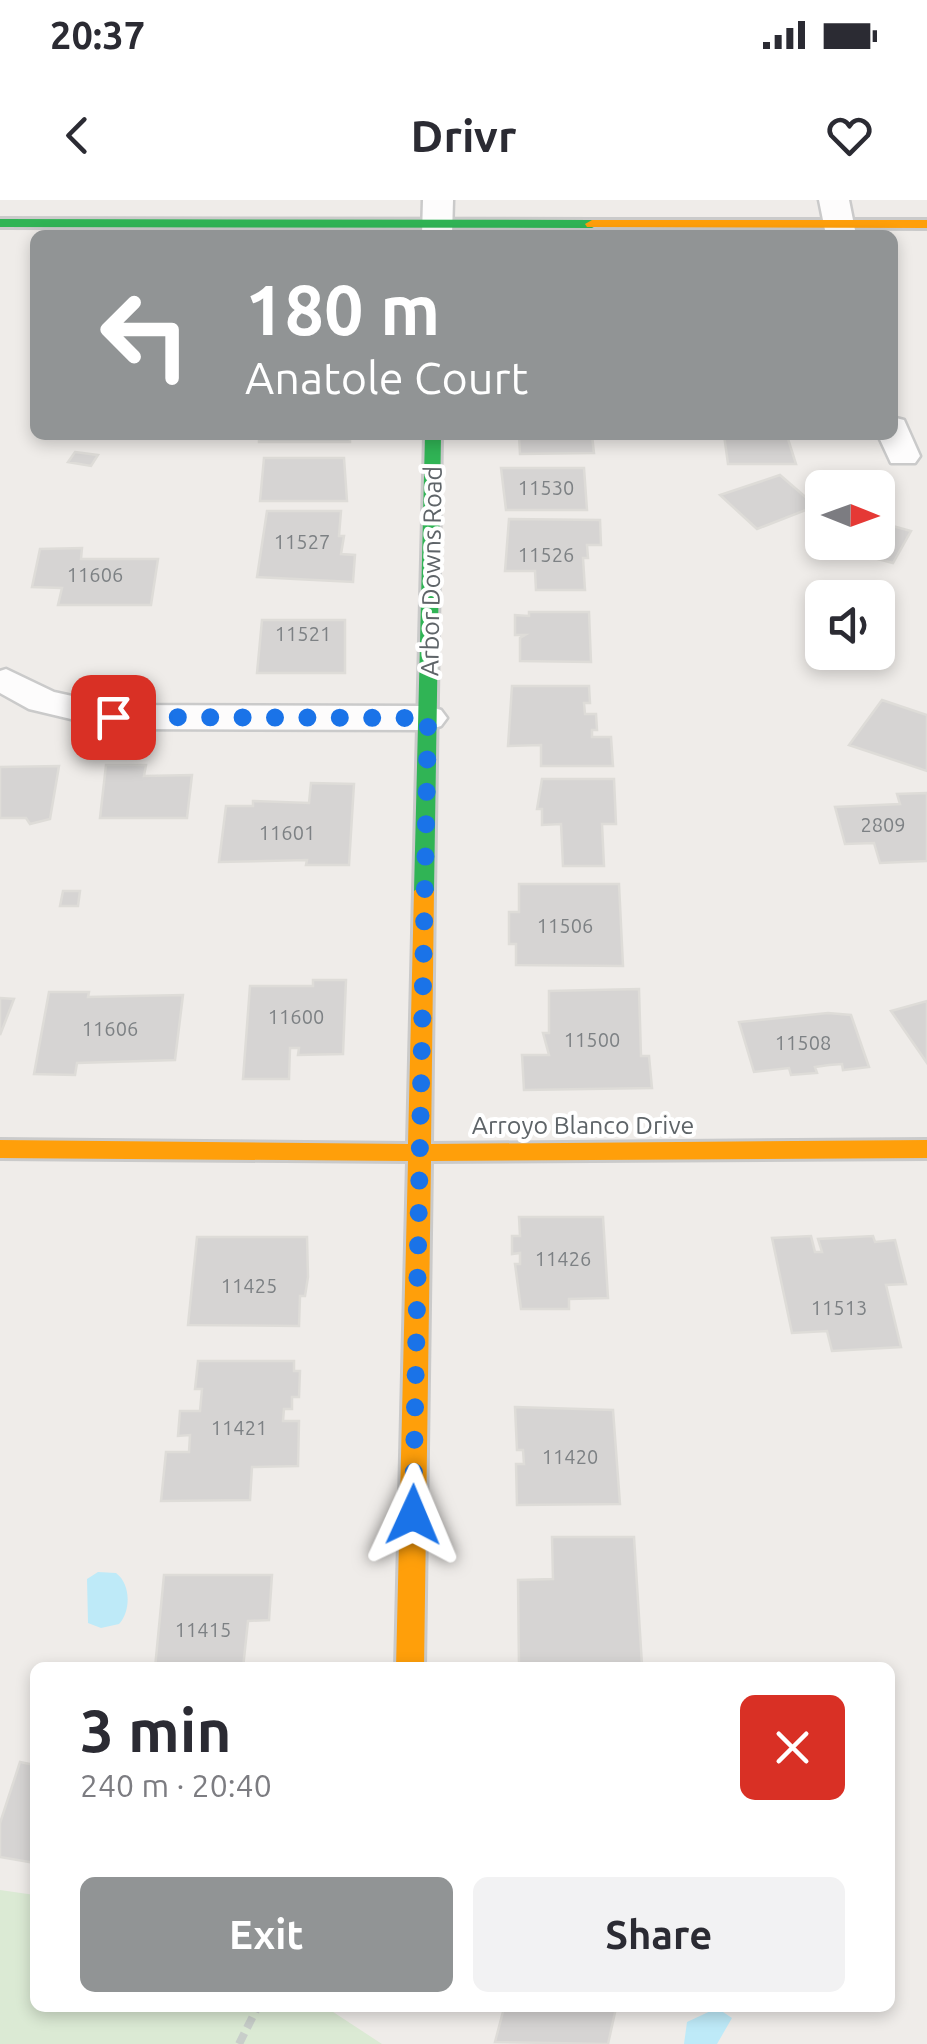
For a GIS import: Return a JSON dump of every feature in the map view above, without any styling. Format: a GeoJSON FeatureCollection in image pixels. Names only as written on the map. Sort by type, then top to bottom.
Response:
{"type":"FeatureCollection","features":[{"type":"Feature","properties":{"kind":"street"},"geometry":{"type":"LineString","coordinates":[[0,223],[838,220],[927,224]]}},
{"type":"Feature","properties":{"kind":"street","name":"Arbor Downs Road"},"geometry":{"type":"LineString","coordinates":[[410,1662],[434,440]]}},
{"type":"Feature","properties":{"kind":"street"},"geometry":{"type":"LineString","coordinates":[[6,682],[42,702],[113,717],[428,718]]}},
{"type":"Feature","properties":{"kind":"street","name":"Arroyo Blanco Drive"},"geometry":{"type":"LineString","coordinates":[[0,1149],[420,1153],[927,1149]]}},
{"type":"Feature","properties":{"kind":"path"},"geometry":{"type":"LineString","coordinates":[[239,2044],[255,2012]]}},
{"type":"Feature","properties":{"kind":"green space"},"geometry":{"type":"Polygon","coordinates":[[[0,1890],[30,1894],[30,2012],[333,2012],[382,2044],[0,2044],[0,1890]]]}},
{"type":"Feature","properties":{"kind":"water"},"geometry":{"type":"Polygon","coordinates":[[[98,1572],[116,1573],[128,1598],[119,1624],[101,1628],[88,1623],[87,1579],[98,1572]]]}},
{"type":"Feature","properties":{"kind":"water"},"geometry":{"type":"Polygon","coordinates":[[[708,2012],[723,2012],[732,2018],[717,2044],[684,2044],[687,2022],[708,2012]]]}},
{"type":"Feature","properties":{"kind":"building"},"geometry":{"type":"Polygon","coordinates":[[[259,440],[350,440],[350,442],[259,440]]]}},
{"type":"Feature","properties":{"kind":"building"},"geometry":{"type":"Polygon","coordinates":[[[519,440],[593,440],[594,453],[520,454],[519,440]]]}},
{"type":"Feature","properties":{"kind":"building"},"geometry":{"type":"Polygon","coordinates":[[[725,440],[788,440],[796,464],[728,464],[725,440]]]}},
{"type":"Feature","properties":{"kind":"building"},"geometry":{"type":"Polygon","coordinates":[[[75,452],[98,455],[91,466],[68,462],[75,452]]]}},
{"type":"Feature","properties":{"kind":"building"},"geometry":{"type":"Polygon","coordinates":[[[264,458],[344,458],[347,501],[260,501],[264,458]]]}},
{"type":"Feature","properties":{"kind":"building"},"geometry":{"type":"Polygon","coordinates":[[[501,468],[584,468],[587,510],[506,510],[501,468]]]}},
{"type":"Feature","properties":{"kind":"building"},"geometry":{"type":"Polygon","coordinates":[[[780,475],[805,497],[805,510],[757,529],[720,495],[780,475]]]}},
{"type":"Feature","properties":{"kind":"building"},"geometry":{"type":"Polygon","coordinates":[[[267,511],[341,511],[341,554],[355,555],[353,582],[257,577],[267,511]]]}},
{"type":"Feature","properties":{"kind":"building"},"geometry":{"type":"Polygon","coordinates":[[[509,519],[600,520],[601,545],[587,545],[588,558],[583,558],[585,590],[536,590],[535,571],[505,571],[509,519]]]}},
{"type":"Feature","properties":{"kind":"building"},"geometry":{"type":"Polygon","coordinates":[[[895,527],[911,531],[895,559],[895,527]]]}},
{"type":"Feature","properties":{"kind":"building"},"geometry":{"type":"Polygon","coordinates":[[[82,548],[81,559],[158,559],[151,605],[58,605],[62,588],[32,587],[40,549],[82,548]]]}},
{"type":"Feature","properties":{"kind":"building"},"geometry":{"type":"Polygon","coordinates":[[[529,612],[589,612],[591,662],[520,661],[520,638],[525,635],[515,635],[515,615],[529,616],[529,612]]]}},
{"type":"Feature","properties":{"kind":"building"},"geometry":{"type":"Polygon","coordinates":[[[262,620],[345,620],[345,673],[257,673],[262,620]]]}},
{"type":"Feature","properties":{"kind":"building"},"geometry":{"type":"Polygon","coordinates":[[[512,686],[589,686],[590,703],[584,703],[585,714],[596,714],[597,730],[592,730],[592,737],[611,737],[613,766],[541,766],[541,745],[508,746],[512,686]]]}},
{"type":"Feature","properties":{"kind":"building"},"geometry":{"type":"Polygon","coordinates":[[[882,700],[927,715],[927,771],[849,745],[882,700]]]}},
{"type":"Feature","properties":{"kind":"building"},"geometry":{"type":"Polygon","coordinates":[[[106,765],[146,765],[144,776],[192,775],[187,818],[100,818],[106,765]]]}},
{"type":"Feature","properties":{"kind":"building"},"geometry":{"type":"Polygon","coordinates":[[[59,766],[50,819],[30,824],[26,818],[0,818],[0,767],[59,766]]]}},
{"type":"Feature","properties":{"kind":"building"},"geometry":{"type":"Polygon","coordinates":[[[542,779],[614,779],[616,824],[602,824],[604,866],[563,866],[561,824],[542,825],[542,809],[537,809],[542,779]]]}},
{"type":"Feature","properties":{"kind":"building"},"geometry":{"type":"Polygon","coordinates":[[[311,783],[354,784],[349,865],[306,865],[307,860],[219,862],[226,806],[253,806],[253,801],[309,803],[311,783]]]}},
{"type":"Feature","properties":{"kind":"building"},"geometry":{"type":"Polygon","coordinates":[[[927,793],[927,861],[880,863],[874,843],[845,844],[835,807],[900,804],[897,794],[927,793]]]}},
{"type":"Feature","properties":{"kind":"building"},"geometry":{"type":"Polygon","coordinates":[[[519,884],[619,884],[623,966],[516,965],[516,944],[509,944],[509,912],[519,912],[519,884]]]}},
{"type":"Feature","properties":{"kind":"building"},"geometry":{"type":"Polygon","coordinates":[[[63,891],[80,891],[78,906],[60,906],[63,891]]]}},
{"type":"Feature","properties":{"kind":"building"},"geometry":{"type":"Polygon","coordinates":[[[313,980],[346,980],[343,1054],[298,1055],[299,1048],[290,1048],[289,1079],[243,1079],[250,986],[313,986],[313,980]]]}},
{"type":"Feature","properties":{"kind":"building"},"geometry":{"type":"Polygon","coordinates":[[[639,989],[641,1056],[649,1056],[652,1088],[524,1090],[522,1055],[549,1055],[543,1033],[549,1033],[549,991],[639,989]]]}},
{"type":"Feature","properties":{"kind":"building"},"geometry":{"type":"Polygon","coordinates":[[[49,992],[89,992],[88,997],[183,995],[175,1060],[77,1063],[75,1075],[34,1074],[49,992]]]}},
{"type":"Feature","properties":{"kind":"building"},"geometry":{"type":"Polygon","coordinates":[[[0,998],[14,999],[0,1035],[0,998]]]}},
{"type":"Feature","properties":{"kind":"building"},"geometry":{"type":"Polygon","coordinates":[[[927,1001],[927,1063],[891,1011],[927,1001]]]}},
{"type":"Feature","properties":{"kind":"building"},"geometry":{"type":"Polygon","coordinates":[[[828,1013],[851,1015],[869,1067],[843,1070],[842,1064],[829,1065],[815,1067],[817,1073],[791,1075],[789,1068],[754,1072],[739,1022],[828,1013]]]}},
{"type":"Feature","properties":{"kind":"building"},"geometry":{"type":"Polygon","coordinates":[[[519,1217],[603,1217],[608,1298],[569,1299],[569,1309],[521,1309],[515,1264],[520,1264],[520,1253],[512,1254],[512,1236],[520,1236],[519,1217]]]}},
{"type":"Feature","properties":{"kind":"building"},"geometry":{"type":"Polygon","coordinates":[[[811,1236],[815,1252],[822,1252],[818,1239],[873,1236],[875,1242],[895,1240],[906,1284],[886,1285],[901,1347],[832,1351],[827,1331],[792,1333],[772,1238],[811,1236]]]}},
{"type":"Feature","properties":{"kind":"building"},"geometry":{"type":"Polygon","coordinates":[[[197,1237],[307,1237],[308,1277],[305,1296],[300,1296],[299,1326],[188,1325],[197,1237]]]}},
{"type":"Feature","properties":{"kind":"building"},"geometry":{"type":"Polygon","coordinates":[[[198,1361],[294,1361],[294,1371],[300,1371],[299,1397],[292,1397],[292,1409],[284,1409],[283,1421],[299,1421],[298,1466],[252,1467],[250,1500],[161,1501],[166,1452],[189,1452],[190,1435],[178,1436],[180,1411],[200,1411],[202,1389],[195,1389],[198,1361]]]}},
{"type":"Feature","properties":{"kind":"building"},"geometry":{"type":"Polygon","coordinates":[[[515,1407],[613,1410],[620,1504],[517,1505],[516,1464],[524,1464],[523,1450],[517,1450],[515,1407]]]}},
{"type":"Feature","properties":{"kind":"building"},"geometry":{"type":"Polygon","coordinates":[[[552,1537],[634,1537],[642,1662],[519,1662],[518,1580],[553,1579],[552,1537]]]}},
{"type":"Feature","properties":{"kind":"building"},"geometry":{"type":"Polygon","coordinates":[[[164,1575],[272,1575],[269,1620],[248,1621],[244,1662],[156,1662],[164,1575]]]}},
{"type":"Feature","properties":{"kind":"building"},"geometry":{"type":"Polygon","coordinates":[[[20,1762],[30,1764],[30,1862],[0,1857],[0,1823],[20,1762]]]}},
{"type":"Feature","properties":{"kind":"building"},"geometry":{"type":"Polygon","coordinates":[[[503,2012],[615,2012],[608,2044],[495,2042],[503,2012]]]}},
{"type":"Feature","properties":{"kind":"traffic: fast"},"geometry":{"type":"LineString","coordinates":[[0,223],[592,224]]}},
{"type":"Feature","properties":{"kind":"traffic: fast"},"geometry":{"type":"LineString","coordinates":[[424,891],[433,440]]}},
{"type":"Feature","properties":{"kind":"traffic: slow"},"geometry":{"type":"LineString","coordinates":[[592,224],[927,224]]}},
{"type":"Feature","properties":{"kind":"traffic: slow"},"geometry":{"type":"LineString","coordinates":[[410,1662],[424,891]]}},
{"type":"Feature","properties":{"kind":"traffic: slow"},"geometry":{"type":"LineString","coordinates":[[0,1149],[420,1153],[927,1149]]}},
{"type":"Feature","properties":{"kind":"route"},"geometry":{"type":"LineString","coordinates":[[113,717],[428,718],[413,1515]]}}]}
